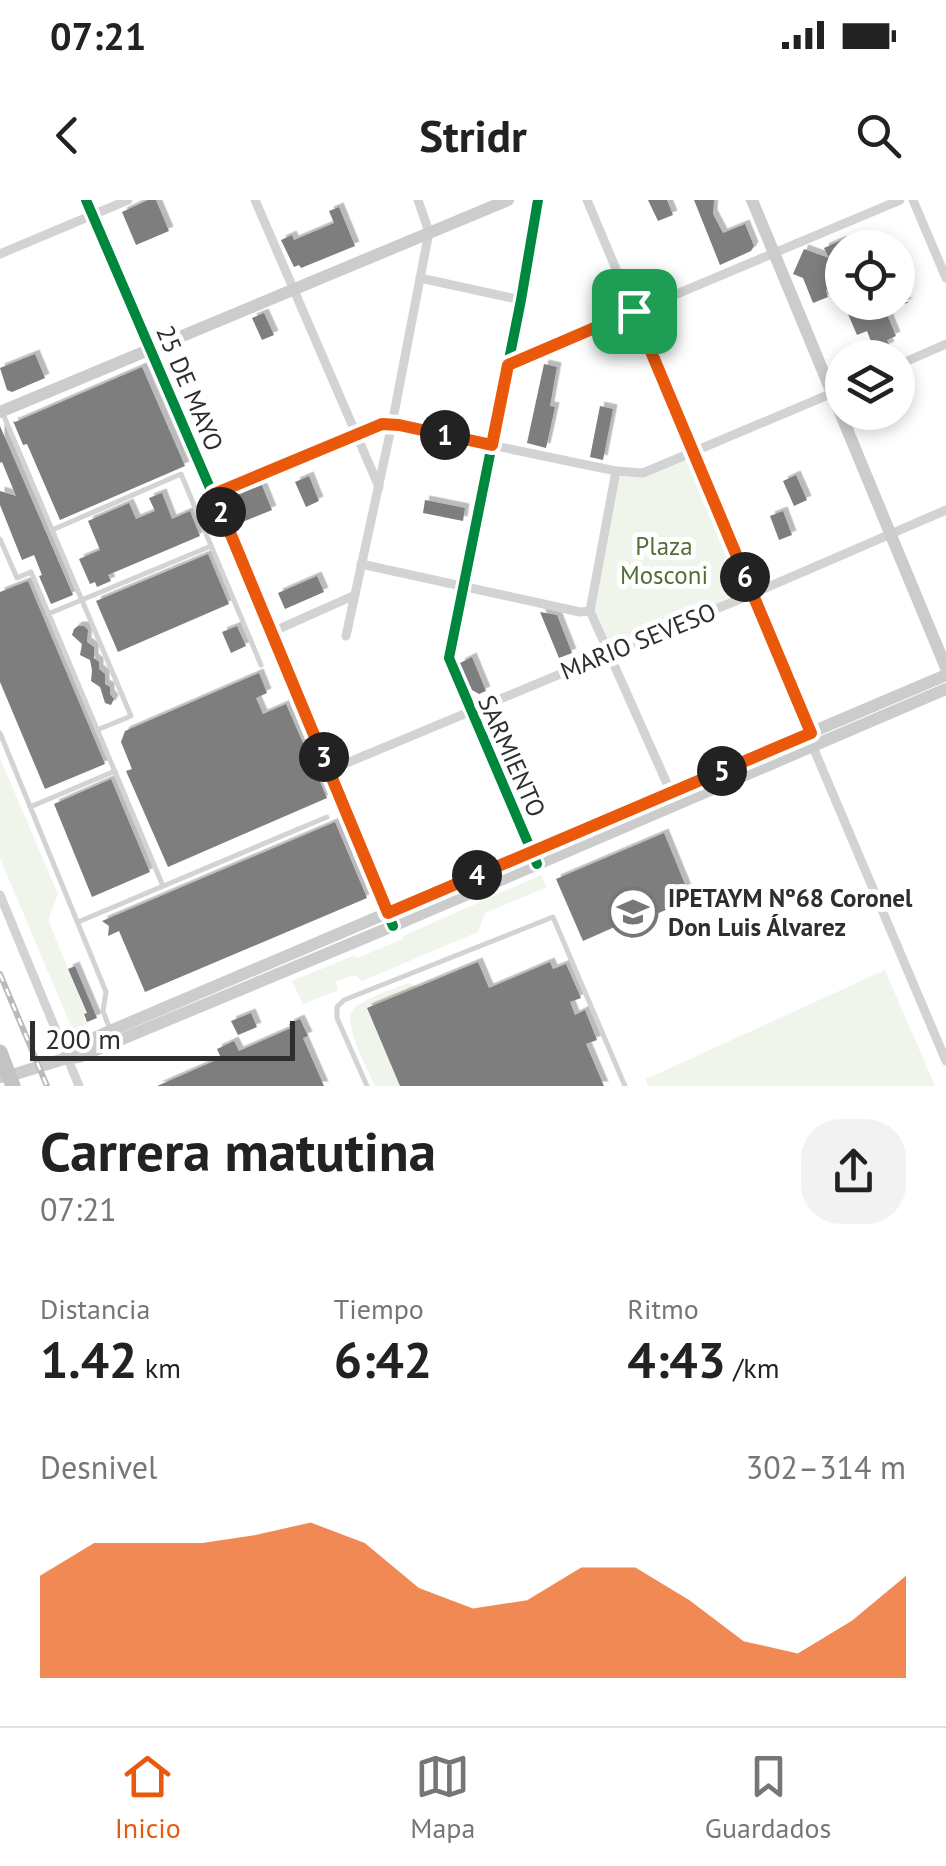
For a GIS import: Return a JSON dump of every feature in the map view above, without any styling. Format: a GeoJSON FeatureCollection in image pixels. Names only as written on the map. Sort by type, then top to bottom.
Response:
{"type":"FeatureCollection","features":[{"type":"Feature","properties":{"kind":"highway"},"geometry":{"type":"LineString","coordinates":[[0,1052],[6,1081]]}},
{"type":"Feature","properties":{"kind":"main road"},"geometry":{"type":"LineString","coordinates":[[1,410],[294,292],[428,228],[508,200]]}},
{"type":"Feature","properties":{"kind":"main road"},"geometry":{"type":"LineString","coordinates":[[752,200],[825,365]]}},
{"type":"Feature","properties":{"kind":"main road"},"geometry":{"type":"LineString","coordinates":[[814,742],[946,672],[851,430]]}},
{"type":"Feature","properties":{"kind":"main road"},"geometry":{"type":"LineString","coordinates":[[6,1081],[68,1058],[76,1046],[112,1036],[673,798],[946,689]]}},
{"type":"Feature","properties":{"kind":"street","name":"25 DE MAYO"},"geometry":{"type":"LineString","coordinates":[[86,200],[214,494],[390,920]]}},
{"type":"Feature","properties":{"kind":"street"},"geometry":{"type":"LineString","coordinates":[[0,254],[128,200]]}},
{"type":"Feature","properties":{"kind":"street"},"geometry":{"type":"LineString","coordinates":[[255,200],[379,487]]}},
{"type":"Feature","properties":{"kind":"street"},"geometry":{"type":"LineString","coordinates":[[346,636],[420,278],[428,228],[418,200]]}},
{"type":"Feature","properties":{"kind":"street"},"geometry":{"type":"LineString","coordinates":[[462,586],[538,200]]}},
{"type":"Feature","properties":{"kind":"street"},"geometry":{"type":"LineString","coordinates":[[587,200],[946,1061]]}},
{"type":"Feature","properties":{"kind":"street"},"geometry":{"type":"LineString","coordinates":[[508,365],[900,200]]}},
{"type":"Feature","properties":{"kind":"street"},"geometry":{"type":"LineString","coordinates":[[914,200],[946,278]]}},
{"type":"Feature","properties":{"kind":"street"},"geometry":{"type":"LineString","coordinates":[[420,278],[521,300]]}},
{"type":"Feature","properties":{"kind":"street"},"geometry":{"type":"LineString","coordinates":[[915,358],[946,344]]}},
{"type":"Feature","properties":{"kind":"street"},"geometry":{"type":"LineString","coordinates":[[214,494],[382,424],[616,471],[643,473],[825,397]]}},
{"type":"Feature","properties":{"kind":"street"},"geometry":{"type":"LineString","coordinates":[[616,471],[590,612],[673,798]]}},
{"type":"Feature","properties":{"kind":"street","name":"MARIO SEVESO"},"geometry":{"type":"LineString","coordinates":[[330,770],[946,510]]}},
{"type":"Feature","properties":{"kind":"street"},"geometry":{"type":"LineString","coordinates":[[361,564],[590,612]]}},
{"type":"Feature","properties":{"kind":"street","name":"SARMIENTO"},"geometry":{"type":"LineString","coordinates":[[462,586],[448,658],[534,858]]}},
{"type":"Feature","properties":{"kind":"street"},"geometry":{"type":"LineString","coordinates":[[272,632],[355,595]]}},
{"type":"Feature","properties":{"kind":"street"},"geometry":{"type":"LineString","coordinates":[[0,894],[80,1086]]}},
{"type":"Feature","properties":{"kind":"lane"},"geometry":{"type":"LineString","coordinates":[[1,410],[131,716],[97,730]]}},
{"type":"Feature","properties":{"kind":"lane"},"geometry":{"type":"LineString","coordinates":[[52,530],[182,474],[261,664]]}},
{"type":"Feature","properties":{"kind":"lane"},"geometry":{"type":"LineString","coordinates":[[0,539],[17,578],[31,572],[163,886]]}},
{"type":"Feature","properties":{"kind":"lane"},"geometry":{"type":"LineString","coordinates":[[48,614],[211,546]]}},
{"type":"Feature","properties":{"kind":"lane"},"geometry":{"type":"LineString","coordinates":[[0,733],[106,992],[102,1012],[112,1036]]}},
{"type":"Feature","properties":{"kind":"lane"},"geometry":{"type":"LineString","coordinates":[[30,807],[114,771]]}},
{"type":"Feature","properties":{"kind":"lane"},"geometry":{"type":"LineString","coordinates":[[78,922],[327,817]]}},
{"type":"Feature","properties":{"kind":"lane"},"geometry":{"type":"LineString","coordinates":[[366,1086],[337,1018],[337,1008],[344,1000],[553,917],[625,1086]]}},
{"type":"Feature","properties":{"kind":"green space","name":"Plaza Mosconi"},"geometry":{"type":"Polygon","coordinates":[[[688,457],[744,592],[611,649],[593,611],[620,473],[642,476],[688,457]]]}},
{"type":"Feature","properties":{"kind":"green space"},"geometry":{"type":"Polygon","coordinates":[[[0,758],[58,894],[48,920],[86,1013],[83,1015],[87,1024],[73,1031],[0,858],[0,758]]]}},
{"type":"Feature","properties":{"kind":"green space"},"geometry":{"type":"Polygon","coordinates":[[[541,875],[547,887],[485,913],[478,932],[362,981],[355,975],[336,981],[338,990],[303,1004],[292,981],[403,939],[541,875]]]}},
{"type":"Feature","properties":{"kind":"green space"},"geometry":{"type":"Polygon","coordinates":[[[885,970],[935,1086],[648,1086],[646,1079],[885,970]]]}},
{"type":"Feature","properties":{"kind":"green space"},"geometry":{"type":"Polygon","coordinates":[[[409,983],[418,987],[367,1009],[400,1086],[375,1086],[354,1038],[352,1011],[409,983]]]}},
{"type":"Feature","properties":{"kind":"building"},"geometry":{"type":"Polygon","coordinates":[[[156,200],[169,231],[136,245],[122,212],[156,200]]]}},
{"type":"Feature","properties":{"kind":"building"},"geometry":{"type":"Polygon","coordinates":[[[648,200],[667,200],[673,215],[658,221],[648,200]]]}},
{"type":"Feature","properties":{"kind":"building"},"geometry":{"type":"Polygon","coordinates":[[[694,200],[714,200],[713,214],[723,233],[745,224],[754,246],[751,251],[720,265],[694,200]]]}},
{"type":"Feature","properties":{"kind":"building"},"geometry":{"type":"Polygon","coordinates":[[[339,207],[355,246],[301,268],[294,267],[281,240],[292,235],[294,240],[334,223],[329,211],[339,207]]]}},
{"type":"Feature","properties":{"kind":"building"},"geometry":{"type":"Polygon","coordinates":[[[804,249],[825,257],[825,298],[813,303],[803,278],[793,274],[804,249]]]}},
{"type":"Feature","properties":{"kind":"building"},"geometry":{"type":"Polygon","coordinates":[[[264,313],[274,335],[262,340],[252,318],[264,313]]]}},
{"type":"Feature","properties":{"kind":"building"},"geometry":{"type":"Polygon","coordinates":[[[851,320],[889,320],[896,336],[870,340],[867,331],[857,335],[851,320]]]}},
{"type":"Feature","properties":{"kind":"building"},"geometry":{"type":"Polygon","coordinates":[[[35,354],[45,378],[12,392],[7,390],[0,368],[35,354]]]}},
{"type":"Feature","properties":{"kind":"building"},"geometry":{"type":"Polygon","coordinates":[[[544,364],[557,367],[550,406],[555,407],[546,448],[527,443],[544,364]]]}},
{"type":"Feature","properties":{"kind":"building"},"geometry":{"type":"Polygon","coordinates":[[[142,367],[185,466],[60,520],[13,421],[142,367]]]}},
{"type":"Feature","properties":{"kind":"building"},"geometry":{"type":"Polygon","coordinates":[[[600,406],[613,409],[603,460],[590,457],[600,406]]]}},
{"type":"Feature","properties":{"kind":"building"},"geometry":{"type":"Polygon","coordinates":[[[0,426],[73,595],[51,604],[34,555],[22,560],[0,505],[0,491],[16,496],[0,463],[0,426]]]}},
{"type":"Feature","properties":{"kind":"building"},"geometry":{"type":"Polygon","coordinates":[[[796,475],[807,500],[794,506],[783,481],[796,475]]]}},
{"type":"Feature","properties":{"kind":"building"},"geometry":{"type":"Polygon","coordinates":[[[309,476],[319,501],[306,507],[295,482],[309,476]]]}},
{"type":"Feature","properties":{"kind":"building"},"geometry":{"type":"Polygon","coordinates":[[[261,483],[272,510],[235,525],[224,499],[261,483]]]}},
{"type":"Feature","properties":{"kind":"building"},"geometry":{"type":"Polygon","coordinates":[[[162,493],[172,519],[190,511],[200,536],[108,575],[111,581],[97,587],[95,582],[90,584],[79,559],[100,550],[88,521],[129,503],[136,519],[155,511],[149,498],[162,493]]]}},
{"type":"Feature","properties":{"kind":"building"},"geometry":{"type":"Polygon","coordinates":[[[425,500],[465,508],[463,521],[423,513],[425,500]]]}},
{"type":"Feature","properties":{"kind":"building"},"geometry":{"type":"Polygon","coordinates":[[[783,511],[792,535],[779,540],[770,516],[783,511]]]}},
{"type":"Feature","properties":{"kind":"building"},"geometry":{"type":"Polygon","coordinates":[[[208,554],[229,604],[118,652],[96,601],[208,554]]]}},
{"type":"Feature","properties":{"kind":"building"},"geometry":{"type":"Polygon","coordinates":[[[317,576],[324,592],[285,609],[278,593],[317,576]]]}},
{"type":"Feature","properties":{"kind":"building"},"geometry":{"type":"Polygon","coordinates":[[[28,581],[105,764],[45,789],[0,682],[0,592],[28,581]]]}},
{"type":"Feature","properties":{"kind":"building"},"geometry":{"type":"Polygon","coordinates":[[[540,612],[557,615],[572,653],[559,658],[540,612]]]}},
{"type":"Feature","properties":{"kind":"building"},"geometry":{"type":"Polygon","coordinates":[[[78,626],[88,630],[87,642],[94,647],[94,658],[114,699],[111,705],[105,703],[100,687],[91,681],[90,660],[80,655],[82,644],[72,635],[78,626]]]}},
{"type":"Feature","properties":{"kind":"building"},"geometry":{"type":"Polygon","coordinates":[[[237,626],[246,646],[231,653],[222,632],[237,626]]]}},
{"type":"Feature","properties":{"kind":"building"},"geometry":{"type":"Polygon","coordinates":[[[472,657],[486,691],[479,694],[472,690],[460,663],[472,657]]]}},
{"type":"Feature","properties":{"kind":"building"},"geometry":{"type":"Polygon","coordinates":[[[259,673],[267,693],[256,698],[263,714],[286,704],[327,798],[168,867],[126,771],[132,769],[121,742],[125,731],[259,673]]]}},
{"type":"Feature","properties":{"kind":"building"},"geometry":{"type":"Polygon","coordinates":[[[111,779],[150,872],[92,897],[54,804],[111,779]]]}},
{"type":"Feature","properties":{"kind":"building"},"geometry":{"type":"Polygon","coordinates":[[[335,822],[367,898],[145,992],[119,931],[108,936],[109,926],[102,921],[335,822]]]}},
{"type":"Feature","properties":{"kind":"building"},"geometry":{"type":"Polygon","coordinates":[[[664,833],[691,899],[645,919],[649,930],[631,938],[626,927],[619,931],[617,926],[583,941],[556,879],[664,833]]]}},
{"type":"Feature","properties":{"kind":"building"},"geometry":{"type":"Polygon","coordinates":[[[478,962],[489,988],[550,962],[553,969],[566,964],[581,998],[570,1002],[575,1015],[585,1010],[597,1040],[586,1044],[604,1086],[400,1086],[367,1008],[478,962]]]}},
{"type":"Feature","properties":{"kind":"building"},"geometry":{"type":"Polygon","coordinates":[[[75,966],[97,1018],[87,1022],[87,1013],[68,969],[75,966]]]}},
{"type":"Feature","properties":{"kind":"building"},"geometry":{"type":"Polygon","coordinates":[[[251,1013],[257,1027],[238,1035],[231,1021],[251,1013]]]}},
{"type":"Feature","properties":{"kind":"building"},"geometry":{"type":"Polygon","coordinates":[[[300,1019],[308,1036],[303,1038],[324,1086],[157,1086],[221,1058],[217,1049],[234,1041],[239,1051],[291,1028],[289,1024],[300,1019]]]}},
{"type":"Feature","properties":{"kind":"railway"},"geometry":{"type":"LineString","coordinates":[[0,974],[47,1086]]}},
{"type":"Feature","properties":{"kind":"cycle path"},"geometry":{"type":"LineString","coordinates":[[86,200],[272,632],[393,926]]}},
{"type":"Feature","properties":{"kind":"cycle path"},"geometry":{"type":"LineString","coordinates":[[537,864],[449,658],[538,200]]}},
{"type":"Feature","properties":{"kind":"place","name":"IPETAYM Nº68 Coronel Don Luis Álvarez"},"geometry":{"type":"Point","coordinates":[633,912]}},
{"type":"Feature","properties":{"kind":"route"},"geometry":{"type":"LineString","coordinates":[[634,311],[811,733],[388,913],[214,494],[384,423],[492,445],[508,365],[634,311]]}}]}
